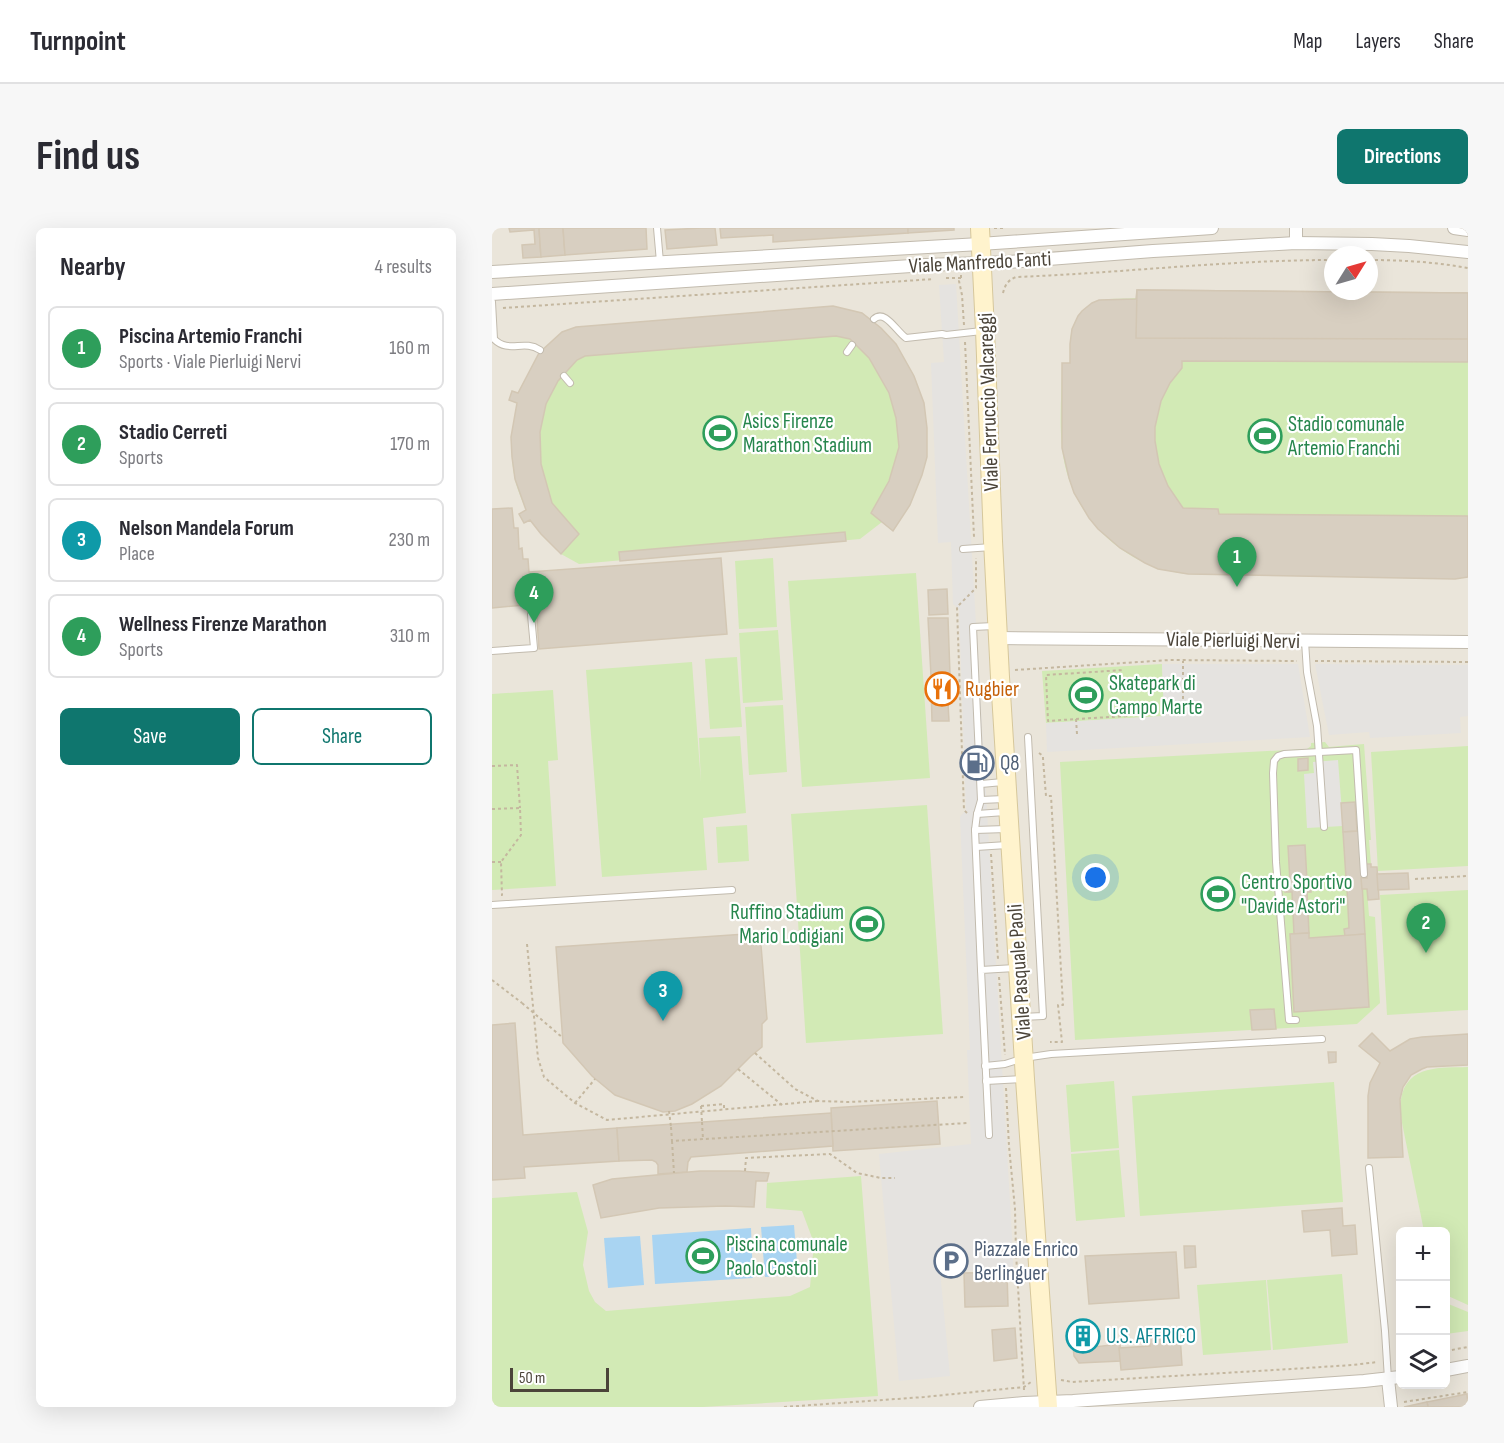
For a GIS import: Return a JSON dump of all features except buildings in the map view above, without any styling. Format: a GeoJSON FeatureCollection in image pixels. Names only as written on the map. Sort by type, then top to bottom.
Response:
{"type":"FeatureCollection","features":[{"type":"Feature","properties":{"kind":"street"},"geometry":{"type":"LineString","coordinates":[[492,272],[789,255],[983,233],[1212,228]]}},
{"type":"Feature","properties":{"kind":"street"},"geometry":{"type":"LineString","coordinates":[[1296,228],[1296,243]]}},
{"type":"Feature","properties":{"kind":"street"},"geometry":{"type":"LineString","coordinates":[[1454,228],[1468,230]]}},
{"type":"Feature","properties":{"kind":"street"},"geometry":{"type":"LineString","coordinates":[[1152,230],[1153,251]]}},
{"type":"Feature","properties":{"kind":"street","name":"Viale Ferruccio Valcareggi"},"geometry":{"type":"LineString","coordinates":[[983,233],[981,263],[985,330],[987,546]]}},
{"type":"Feature","properties":{"kind":"street"},"geometry":{"type":"LineString","coordinates":[[1468,241],[1468,252]]}},
{"type":"Feature","properties":{"kind":"street","name":"Viale Manfredo Fanti"},"geometry":{"type":"LineString","coordinates":[[492,294],[1296,243],[1381,244],[1468,252]]}},
{"type":"Feature","properties":{"kind":"street"},"geometry":{"type":"LineString","coordinates":[[660,262],[661,283]]}},
{"type":"Feature","properties":{"kind":"street","name":"Viale Pasquale Paoli"},"geometry":{"type":"LineString","coordinates":[[987,546],[998,632],[1025,1079],[1048,1405]]}},
{"type":"Feature","properties":{"kind":"street","name":"Viale Pierluigi Nervi"},"geometry":{"type":"LineString","coordinates":[[998,632],[1305,641],[1468,642]]}},
{"type":"Feature","properties":{"kind":"street"},"geometry":{"type":"LineString","coordinates":[[1450,1369],[1468,1365]]}},
{"type":"Feature","properties":{"kind":"street"},"geometry":{"type":"LineString","coordinates":[[980,1407],[1024,1403],[1048,1405],[1394,1378],[1397,1407]]}},
{"type":"Feature","properties":{"kind":"lane"},"geometry":{"type":"LineString","coordinates":[[657,228],[660,262]]}},
{"type":"Feature","properties":{"kind":"lane"},"geometry":{"type":"LineString","coordinates":[[789,255],[790,274]]}},
{"type":"Feature","properties":{"kind":"lane"},"geometry":{"type":"LineString","coordinates":[[492,302],[496,342],[506,346],[531,345],[540,350]]}},
{"type":"Feature","properties":{"kind":"lane"},"geometry":{"type":"LineString","coordinates":[[874,319],[876,316],[881,316],[906,338],[985,330]]}},
{"type":"Feature","properties":{"kind":"lane"},"geometry":{"type":"LineString","coordinates":[[847,352],[852,345]]}},
{"type":"Feature","properties":{"kind":"lane"},"geometry":{"type":"LineString","coordinates":[[564,376],[570,383]]}},
{"type":"Feature","properties":{"kind":"lane"},"geometry":{"type":"LineString","coordinates":[[963,549],[987,546]]}},
{"type":"Feature","properties":{"kind":"lane"},"geometry":{"type":"LineString","coordinates":[[492,651],[534,648],[531,615]]}},
{"type":"Feature","properties":{"kind":"lane"},"geometry":{"type":"LineString","coordinates":[[989,1135],[975,830],[981,800],[981,784],[974,627],[998,632]]}},
{"type":"Feature","properties":{"kind":"lane"},"geometry":{"type":"LineString","coordinates":[[1305,641],[1306,661],[1317,726],[1324,827]]}},
{"type":"Feature","properties":{"kind":"lane"},"geometry":{"type":"LineString","coordinates":[[976,690],[1001,688]]}},
{"type":"Feature","properties":{"kind":"lane"},"geometry":{"type":"LineString","coordinates":[[1021,1017],[1043,1016],[1028,736]]}},
{"type":"Feature","properties":{"kind":"lane"},"geometry":{"type":"LineString","coordinates":[[1296,1020],[1288,1020],[1276,862],[1274,761],[1278,756],[1356,750],[1364,874]]}},
{"type":"Feature","properties":{"kind":"lane"},"geometry":{"type":"LineString","coordinates":[[981,784],[1009,813]]}},
{"type":"Feature","properties":{"kind":"lane"},"geometry":{"type":"LineString","coordinates":[[981,800],[1009,813]]}},
{"type":"Feature","properties":{"kind":"lane"},"geometry":{"type":"LineString","coordinates":[[977,814],[1009,813]]}},
{"type":"Feature","properties":{"kind":"lane"},"geometry":{"type":"LineString","coordinates":[[975,830],[1009,813]]}},
{"type":"Feature","properties":{"kind":"lane"},"geometry":{"type":"LineString","coordinates":[[976,847],[991,846],[1009,813]]}},
{"type":"Feature","properties":{"kind":"lane"},"geometry":{"type":"LineString","coordinates":[[492,905],[732,890]]}},
{"type":"Feature","properties":{"kind":"lane"},"geometry":{"type":"LineString","coordinates":[[981,970],[1018,968]]}},
{"type":"Feature","properties":{"kind":"lane"},"geometry":{"type":"LineString","coordinates":[[985,1066],[1063,1053],[1322,1039]]}},
{"type":"Feature","properties":{"kind":"lane"},"geometry":{"type":"LineString","coordinates":[[986,1081],[1025,1079]]}},
{"type":"Feature","properties":{"kind":"lane"},"geometry":{"type":"LineString","coordinates":[[1369,1168],[1386,1360],[1394,1378]]}},
{"type":"Feature","properties":{"kind":"path"},"geometry":{"type":"LineString","coordinates":[[1003,293],[1007,283],[1016,277],[1279,260],[1324,260]]}},
{"type":"Feature","properties":{"kind":"path"},"geometry":{"type":"LineString","coordinates":[[1378,260],[1468,268]]}},
{"type":"Feature","properties":{"kind":"path"},"geometry":{"type":"LineString","coordinates":[[947,278],[961,278],[958,281],[962,295],[987,546],[976,588],[957,607],[964,810]]}},
{"type":"Feature","properties":{"kind":"path"},"geometry":{"type":"LineString","coordinates":[[492,308],[935,279]]}},
{"type":"Feature","properties":{"kind":"path"},"geometry":{"type":"LineString","coordinates":[[1183,661],[1183,705]]}},
{"type":"Feature","properties":{"kind":"path"},"geometry":{"type":"LineString","coordinates":[[1035,668],[1183,661],[1468,662]]}},
{"type":"Feature","properties":{"kind":"path"},"geometry":{"type":"LineString","coordinates":[[1045,668],[1048,721],[1127,716]]}},
{"type":"Feature","properties":{"kind":"path"},"geometry":{"type":"LineString","coordinates":[[1046,675],[1125,670]]}},
{"type":"Feature","properties":{"kind":"path"},"geometry":{"type":"LineString","coordinates":[[1076,719],[1077,734]]}},
{"type":"Feature","properties":{"kind":"path"},"geometry":{"type":"LineString","coordinates":[[1039,753],[1044,759],[1046,796],[1051,796],[1063,1005],[1058,1005],[1062,1042],[1050,1042]]}},
{"type":"Feature","properties":{"kind":"path"},"geometry":{"type":"LineString","coordinates":[[492,766],[517,765],[521,835],[501,862],[502,895],[492,895]]}},
{"type":"Feature","properties":{"kind":"path"},"geometry":{"type":"LineString","coordinates":[[492,809],[520,808]]}},
{"type":"Feature","properties":{"kind":"path"},"geometry":{"type":"LineString","coordinates":[[991,846],[1005,1064]]}},
{"type":"Feature","properties":{"kind":"path"},"geometry":{"type":"LineString","coordinates":[[492,862],[501,862]]}},
{"type":"Feature","properties":{"kind":"path"},"geometry":{"type":"LineString","coordinates":[[1415,879],[1468,876]]}},
{"type":"Feature","properties":{"kind":"path"},"geometry":{"type":"LineString","coordinates":[[527,944],[538,1058],[544,1077],[575,1103],[607,1120],[670,1112],[724,1110],[818,1101],[849,1102],[965,1097]]}},
{"type":"Feature","properties":{"kind":"path"},"geometry":{"type":"LineString","coordinates":[[492,980],[563,1038]]}},
{"type":"Feature","properties":{"kind":"path"},"geometry":{"type":"LineString","coordinates":[[755,1053],[795,1089],[818,1101]]}},
{"type":"Feature","properties":{"kind":"path"},"geometry":{"type":"LineString","coordinates":[[738,1069],[782,1105]]}},
{"type":"Feature","properties":{"kind":"path"},"geometry":{"type":"LineString","coordinates":[[575,1103],[595,1078]]}},
{"type":"Feature","properties":{"kind":"path"},"geometry":{"type":"LineString","coordinates":[[1006,1080],[1024,1387]]}},
{"type":"Feature","properties":{"kind":"path"},"geometry":{"type":"LineString","coordinates":[[703,1139],[701,1106],[724,1104],[724,1110]]}},
{"type":"Feature","properties":{"kind":"path"},"geometry":{"type":"LineString","coordinates":[[670,1112],[674,1173]]}},
{"type":"Feature","properties":{"kind":"path"},"geometry":{"type":"LineString","coordinates":[[672,1141],[967,1123]]}},
{"type":"Feature","properties":{"kind":"path"},"geometry":{"type":"LineString","coordinates":[[745,1171],[746,1158],[830,1154],[857,1173],[870,1177],[895,1178]]}},
{"type":"Feature","properties":{"kind":"path"},"geometry":{"type":"LineString","coordinates":[[1450,1350],[1468,1347]]}},
{"type":"Feature","properties":{"kind":"path"},"geometry":{"type":"LineString","coordinates":[[1060,1380],[1072,1382],[1292,1369],[1386,1360]]}},
{"type":"Feature","properties":{"kind":"path"},"geometry":{"type":"LineString","coordinates":[[784,1407],[1024,1387],[1032,1382]]}},
{"type":"Feature","properties":{"kind":"path"},"geometry":{"type":"LineString","coordinates":[[1397,1407],[1402,1402],[1468,1392]]}},
{"type":"Feature","properties":{"kind":"shaded area"},"geometry":{"type":"Polygon","coordinates":[[[492,228],[1468,228],[1468,1407],[492,1407],[492,228]]]}},
{"type":"Feature","properties":{"kind":"shaded area"},"geometry":{"type":"Polygon","coordinates":[[[956,284],[1013,1269],[940,1271],[950,1376],[899,1381],[879,1154],[971,1144],[967,1050],[970,1050],[960,817],[966,810],[959,609],[953,604],[951,542],[938,543],[931,363],[944,362],[939,285],[956,284]]]}},
{"type":"Feature","properties":{"kind":"shaded area"},"geometry":{"type":"Polygon","coordinates":[[[1162,664],[1298,664],[1310,737],[1047,752],[1046,723],[1164,716],[1162,664]]]}},
{"type":"Feature","properties":{"kind":"shaded area"},"geometry":{"type":"Polygon","coordinates":[[[1315,664],[1468,665],[1468,716],[1460,717],[1461,733],[1370,738],[1369,732],[1329,735],[1315,664]]]}},
{"type":"Feature","properties":{"kind":"shaded area"},"geometry":{"type":"Polygon","coordinates":[[[1338,760],[1343,826],[1307,828],[1304,774],[1314,773],[1313,762],[1338,760]]]}},
{"type":"Feature","properties":{"kind":"green space","name":"Stadio comunale Artemio Franchi"},"geometry":{"type":"Polygon","coordinates":[[[1137,290],[1324,292],[1324,300],[1378,300],[1378,292],[1468,293],[1468,577],[1455,579],[1188,574],[1164,570],[1120,549],[1087,515],[1066,471],[1061,436],[1062,363],[1070,363],[1072,332],[1082,312],[1100,300],[1136,298],[1137,290]]]}},
{"type":"Feature","properties":{"kind":"green space","name":"Asics Firenze Marathon Stadium"},"geometry":{"type":"Polygon","coordinates":[[[833,306],[862,313],[881,328],[896,344],[914,376],[927,457],[910,505],[893,531],[882,522],[860,539],[579,564],[561,554],[530,520],[524,523],[519,514],[526,510],[516,483],[512,460],[517,403],[509,400],[512,391],[518,393],[539,353],[562,332],[576,327],[833,306]]]}},
{"type":"Feature","properties":{"kind":"green space"},"geometry":{"type":"Polygon","coordinates":[[[773,558],[777,627],[739,629],[735,561],[773,558]]]}},
{"type":"Feature","properties":{"kind":"green space"},"geometry":{"type":"Polygon","coordinates":[[[916,573],[930,778],[802,787],[788,581],[916,573]]]}},
{"type":"Feature","properties":{"kind":"green space"},"geometry":{"type":"Polygon","coordinates":[[[778,630],[783,700],[743,703],[739,633],[778,630]]]}},
{"type":"Feature","properties":{"kind":"green space"},"geometry":{"type":"Polygon","coordinates":[[[737,657],[742,727],[710,729],[705,659],[737,657]]]}},
{"type":"Feature","properties":{"kind":"green space"},"geometry":{"type":"Polygon","coordinates":[[[692,662],[701,783],[699,738],[740,736],[746,813],[703,818],[707,870],[602,877],[586,670],[692,662]]]}},
{"type":"Feature","properties":{"kind":"green space","name":"Skatepark di Campo Marte"},"geometry":{"type":"Polygon","coordinates":[[[1162,664],[1165,716],[1046,723],[1042,671],[1162,664]]]}},
{"type":"Feature","properties":{"kind":"green space"},"geometry":{"type":"Polygon","coordinates":[[[553,690],[558,760],[548,761],[556,886],[492,890],[492,694],[553,690]]]}},
{"type":"Feature","properties":{"kind":"green space"},"geometry":{"type":"Polygon","coordinates":[[[783,705],[787,772],[749,775],[745,707],[783,705]]]}},
{"type":"Feature","properties":{"kind":"green space","name":"Centro Sportivo \"Davide Astori\""},"geometry":{"type":"Polygon","coordinates":[[[1325,742],[1329,747],[1364,744],[1371,864],[1366,865],[1367,878],[1361,878],[1367,889],[1369,916],[1375,917],[1380,1003],[1357,1024],[1075,1040],[1060,762],[1307,749],[1311,743],[1325,742]]]}},
{"type":"Feature","properties":{"kind":"green space"},"geometry":{"type":"Polygon","coordinates":[[[1468,746],[1468,866],[1378,871],[1371,752],[1468,746]]]}},
{"type":"Feature","properties":{"kind":"green space","name":"Ruffino Stadium Mario Lodigiani"},"geometry":{"type":"Polygon","coordinates":[[[927,805],[943,1034],[806,1043],[791,814],[927,805]]]}},
{"type":"Feature","properties":{"kind":"green space"},"geometry":{"type":"Polygon","coordinates":[[[747,825],[749,861],[718,863],[716,827],[747,825]]]}},
{"type":"Feature","properties":{"kind":"green space"},"geometry":{"type":"Polygon","coordinates":[[[1468,890],[1468,1010],[1387,1015],[1380,895],[1468,890]]]}},
{"type":"Feature","properties":{"kind":"green space"},"geometry":{"type":"Polygon","coordinates":[[[1468,1067],[1468,1305],[1450,1297],[1450,1227],[1423,1227],[1401,1118],[1401,1099],[1410,1079],[1427,1070],[1468,1067]]]}},
{"type":"Feature","properties":{"kind":"green space"},"geometry":{"type":"Polygon","coordinates":[[[1114,1081],[1119,1148],[1071,1152],[1066,1085],[1114,1081]]]}},
{"type":"Feature","properties":{"kind":"green space"},"geometry":{"type":"Polygon","coordinates":[[[1334,1082],[1343,1202],[1140,1216],[1132,1096],[1334,1082]]]}},
{"type":"Feature","properties":{"kind":"green space"},"geometry":{"type":"Polygon","coordinates":[[[1119,1150],[1125,1217],[1076,1221],[1071,1154],[1119,1150]]]}},
{"type":"Feature","properties":{"kind":"green space"},"geometry":{"type":"Polygon","coordinates":[[[861,1176],[878,1396],[703,1407],[492,1407],[492,1198],[577,1192],[588,1232],[583,1265],[589,1291],[595,1302],[606,1311],[790,1296],[810,1287],[814,1243],[802,1211],[766,1208],[767,1183],[861,1176]]]}},
{"type":"Feature","properties":{"kind":"green space"},"geometry":{"type":"Polygon","coordinates":[[[1342,1274],[1348,1343],[1273,1350],[1267,1280],[1342,1274]]]}},
{"type":"Feature","properties":{"kind":"green space"},"geometry":{"type":"Polygon","coordinates":[[[1266,1280],[1271,1350],[1203,1355],[1197,1285],[1266,1280]]]}},
{"type":"Feature","properties":{"kind":"green space"},"geometry":{"type":"Polygon","coordinates":[[[1450,1305],[1468,1312],[1468,1331],[1450,1333],[1450,1305]]]}},
{"type":"Feature","properties":{"kind":"water","name":"Piscina comunale Paolo Costoli"},"geometry":{"type":"Polygon","coordinates":[[[794,1225],[798,1274],[765,1277],[761,1227],[794,1225]]]}},
{"type":"Feature","properties":{"kind":"water","name":"Piscina comunale Paolo Costoli"},"geometry":{"type":"Polygon","coordinates":[[[751,1228],[753,1278],[655,1284],[652,1235],[751,1228]]]}},
{"type":"Feature","properties":{"kind":"water"},"geometry":{"type":"Polygon","coordinates":[[[640,1236],[644,1285],[608,1288],[604,1238],[640,1236]]]}},
{"type":"Feature","properties":{"kind":"place","name":"Asics Firenze Marathon Stadium"},"geometry":{"type":"Point","coordinates":[720,433]}},
{"type":"Feature","properties":{"kind":"place","name":"Stadio comunale Artemio Franchi"},"geometry":{"type":"Point","coordinates":[1265,436]}},
{"type":"Feature","properties":{"kind":"place","name":"Piscina Artemio Franchi"},"geometry":{"type":"Point","coordinates":[1237,587]}},
{"type":"Feature","properties":{"kind":"place","name":"Wellness Firenze Marathon"},"geometry":{"type":"Point","coordinates":[534,623]}},
{"type":"Feature","properties":{"kind":"place","name":"Rugbier"},"geometry":{"type":"Point","coordinates":[942,689]}},
{"type":"Feature","properties":{"kind":"place","name":"Skatepark di Campo Marte"},"geometry":{"type":"Point","coordinates":[1086,695]}},
{"type":"Feature","properties":{"kind":"place","name":"Q8"},"geometry":{"type":"Point","coordinates":[977,763]}},
{"type":"Feature","properties":{"kind":"place","name":"Centro Sportivo \"Davide Astori\""},"geometry":{"type":"Point","coordinates":[1218,894]}},
{"type":"Feature","properties":{"kind":"place","name":"Ruffino Stadium Mario Lodigiani"},"geometry":{"type":"Point","coordinates":[867,924]}},
{"type":"Feature","properties":{"kind":"place","name":"Stadio Cerreti"},"geometry":{"type":"Point","coordinates":[1426,953]}},
{"type":"Feature","properties":{"kind":"place","name":"Nelson Mandela Forum"},"geometry":{"type":"Point","coordinates":[663,1021]}},
{"type":"Feature","properties":{"kind":"place","name":"Piscina comunale Paolo Costoli"},"geometry":{"type":"Point","coordinates":[703,1256]}},
{"type":"Feature","properties":{"kind":"place","name":"Piazzale Enrico Berlinguer"},"geometry":{"type":"Point","coordinates":[951,1261]}},
{"type":"Feature","properties":{"kind":"place","name":"U.S. AFFRICO"},"geometry":{"type":"Point","coordinates":[1083,1336]}}]}
